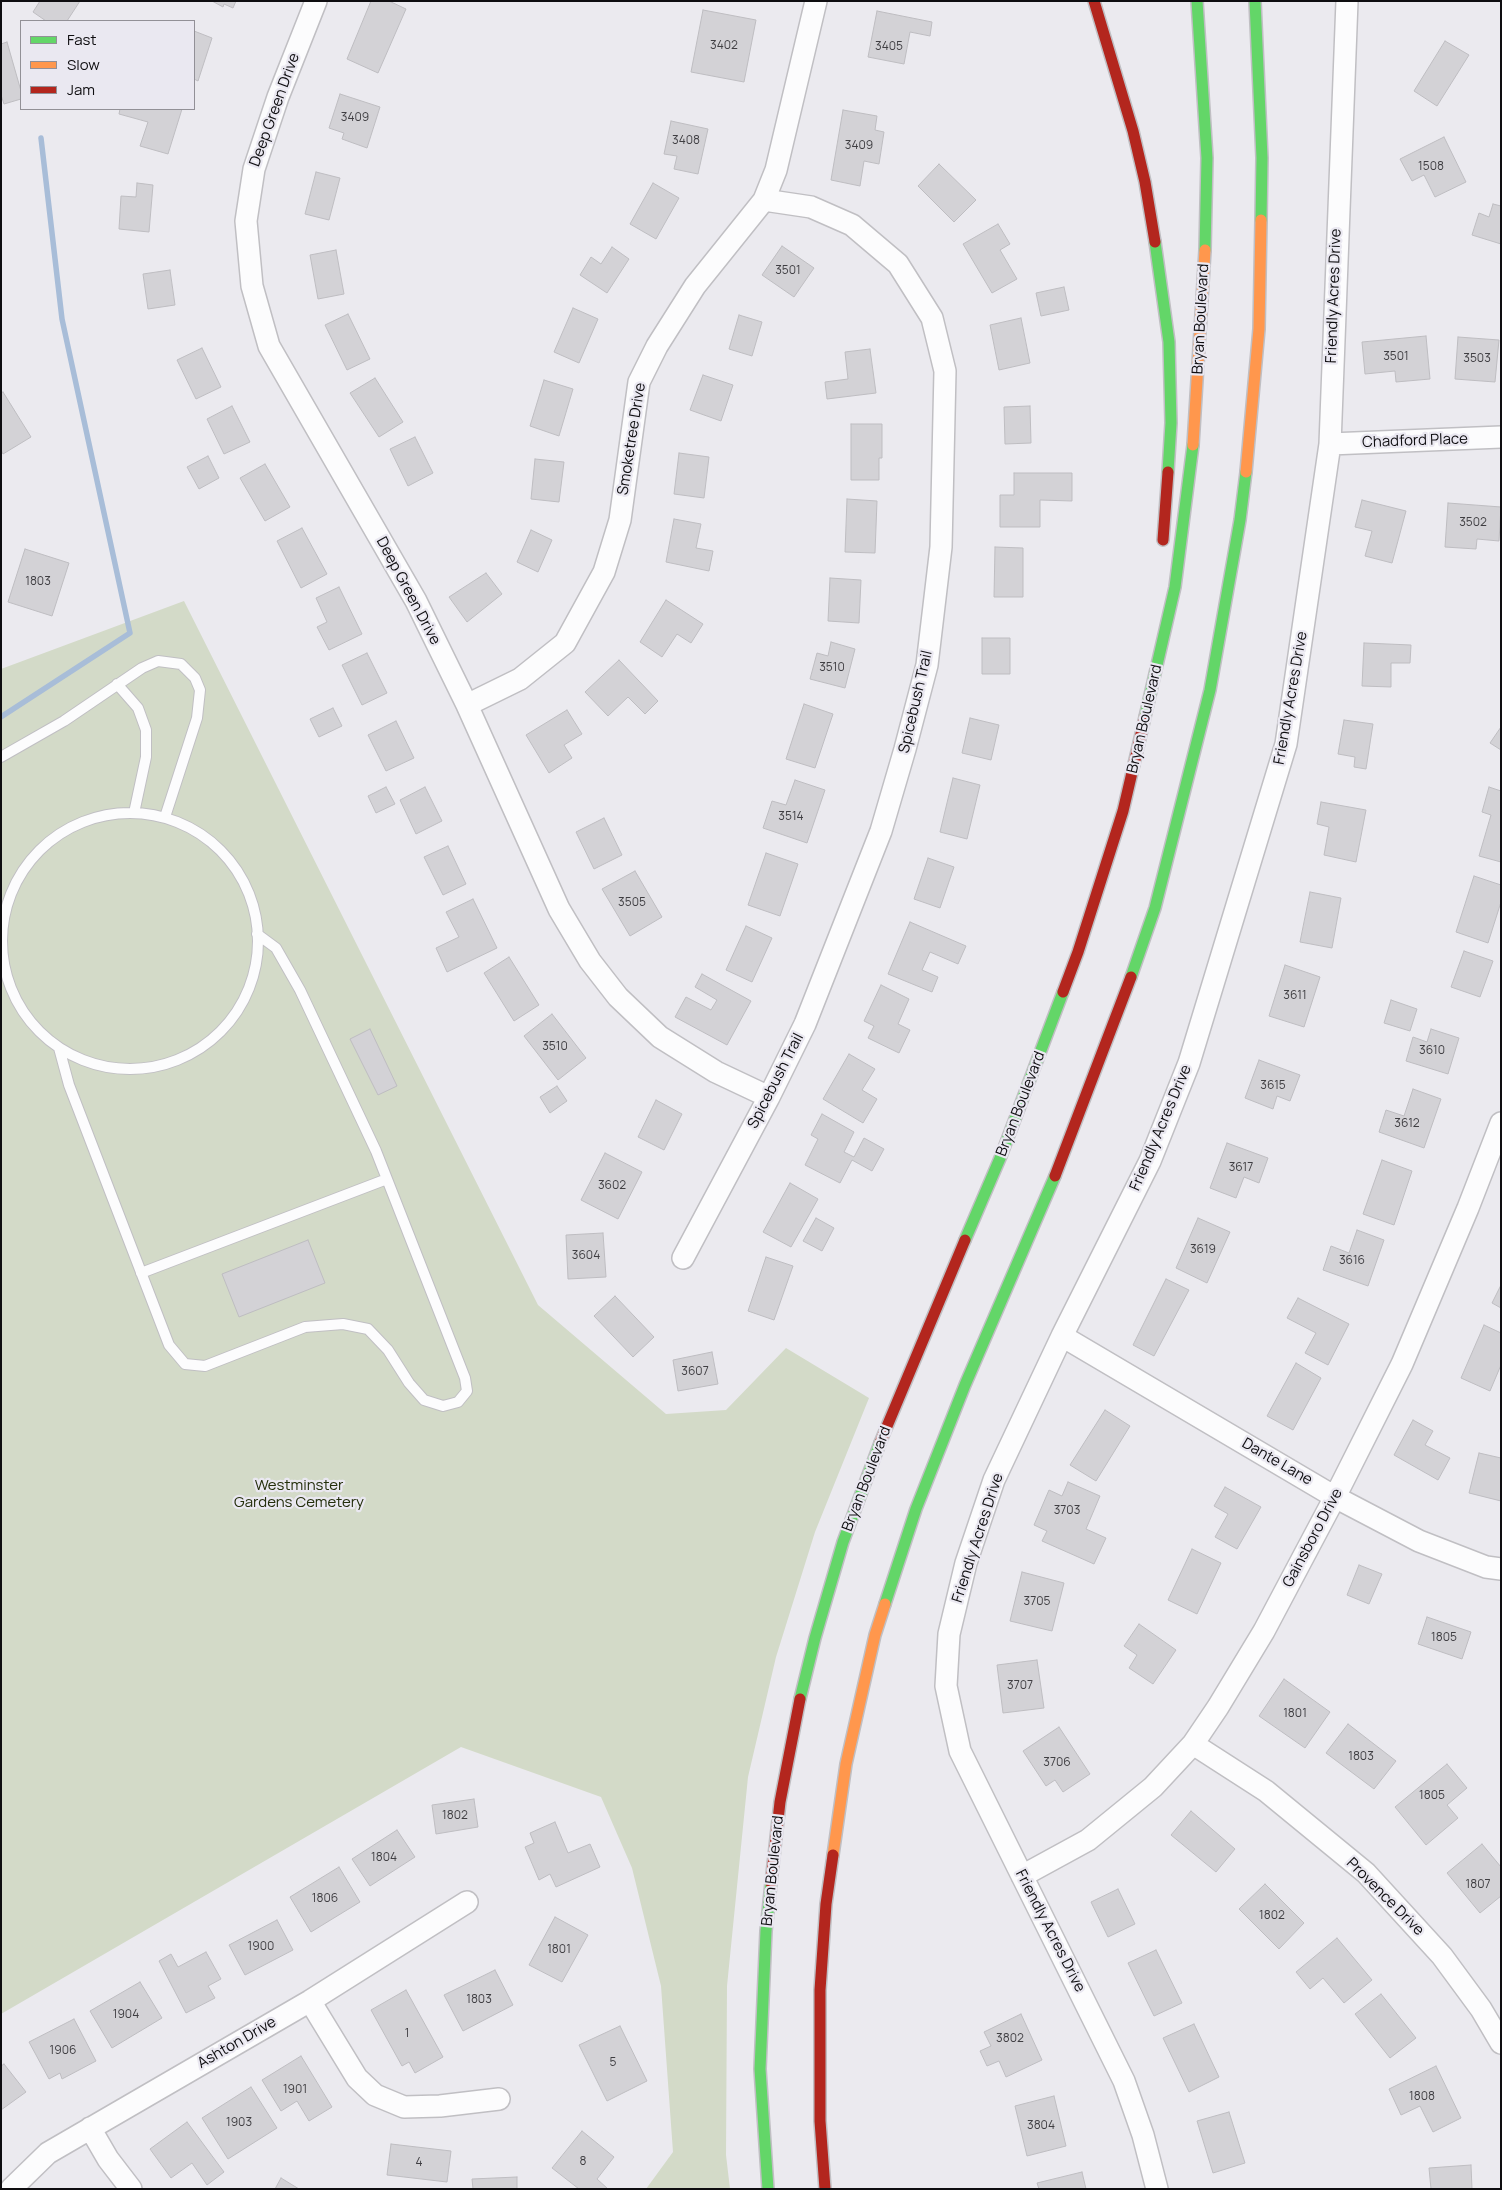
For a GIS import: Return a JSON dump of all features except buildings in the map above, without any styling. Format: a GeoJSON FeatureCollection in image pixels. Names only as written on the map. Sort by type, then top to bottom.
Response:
{"type":"FeatureCollection","features":[{"type":"Feature","properties":{"kind":"highway"},"geometry":{"type":"LineString","coordinates":[[1094,1],[1133,131],[1146,182],[1163,287],[1169,350],[1171,423],[1162,556]]}},
{"type":"Feature","properties":{"kind":"highway","name":"Bryan Boulevard"},"geometry":{"type":"LineString","coordinates":[[768,2189],[760,2069],[766,1931],[780,1802],[815,1638],[840,1551],[866,1477],[1001,1156],[1078,952],[1123,811],[1175,588],[1192,464],[1201,335],[1206,158],[1198,1]]}},
{"type":"Feature","properties":{"kind":"highway"},"geometry":{"type":"LineString","coordinates":[[825,2189],[820,2120],[820,1990],[826,1904],[846,1764],[873,1643],[916,1509],[964,1385],[1056,1174],[1123,1000],[1162,880],[1210,690],[1240,520],[1252,424],[1259,329],[1262,158],[1255,1]]}},
{"type":"Feature","properties":{"kind":"highway"},"geometry":{"type":"LineString","coordinates":[[1137,756],[1140,690]]}},
{"type":"Feature","properties":{"kind":"street","name":"Deep Green Drive"},"geometry":{"type":"LineString","coordinates":[[316,1],[278,97],[254,168],[246,221],[252,286],[269,346],[416,601],[467,706],[559,909],[590,961],[618,997],[660,1037],[716,1072],[769,1097]]}},
{"type":"Feature","properties":{"kind":"street","name":"Smoketree Drive"},"geometry":{"type":"LineString","coordinates":[[467,706],[520,679],[565,643],[604,572],[620,520],[640,382],[657,346],[695,286],[764,200],[779,162],[816,1]]}},
{"type":"Feature","properties":{"kind":"street","name":"Friendly Acres Drive"},"geometry":{"type":"LineString","coordinates":[[1157,2189],[1143,2135],[1124,2081],[960,1751],[946,1686],[949,1634],[966,1563],[994,1480],[1062,1336],[1150,1161],[1189,1063],[1283,754],[1330,444],[1347,1]]}},
{"type":"Feature","properties":{"kind":"street","name":"Spicebush Trail"},"geometry":{"type":"LineString","coordinates":[[683,1258],[769,1097],[804,1024],[881,831],[927,665],[941,547],[945,371],[932,318],[898,264],[852,225],[811,207],[764,200]]}},
{"type":"Feature","properties":{"kind":"street","name":"Chadford Place"},"geometry":{"type":"LineString","coordinates":[[1330,444],[1501,438]]}},
{"type":"Feature","properties":{"kind":"street","name":"Gainsboro Drive"},"geometry":{"type":"LineString","coordinates":[[1022,1876],[1088,1840],[1152,1788],[1193,1744],[1218,1707],[1264,1632],[1402,1364],[1468,1208],[1501,1123]]}},
{"type":"Feature","properties":{"kind":"street","name":"Dante Lane"},"geometry":{"type":"LineString","coordinates":[[1062,1336],[1335,1497],[1419,1541],[1486,1566],[1501,1568]]}},
{"type":"Feature","properties":{"kind":"street","name":"Provence Drive"},"geometry":{"type":"LineString","coordinates":[[1193,1744],[1266,1791],[1366,1873],[1442,1956],[1481,2009],[1501,2043]]}},
{"type":"Feature","properties":{"kind":"street","name":"Ashton Drive"},"geometry":{"type":"LineString","coordinates":[[11,2189],[48,2153],[310,2001],[467,1902]]}},
{"type":"Feature","properties":{"kind":"street"},"geometry":{"type":"LineString","coordinates":[[310,2001],[357,2078],[375,2095],[404,2107],[440,2106],[499,2099]]}},
{"type":"Feature","properties":{"kind":"street"},"geometry":{"type":"LineString","coordinates":[[90,2128],[108,2159],[131,2189]]}},
{"type":"Feature","properties":{"kind":"lane"},"geometry":{"type":"LineString","coordinates":[[1,757],[64,721],[142,668],[158,660],[181,664],[195,678],[200,690],[197,718],[165,817]]}},
{"type":"Feature","properties":{"kind":"lane"},"geometry":{"type":"LineString","coordinates":[[117,684],[138,708],[146,730],[146,757],[134,813]]}},
{"type":"Feature","properties":{"kind":"lane"},"geometry":{"type":"LineString","coordinates":[[125,812],[165,817],[205,836],[236,868],[254,908],[257,934],[258,953],[247,996],[222,1032],[186,1058],[143,1070],[99,1066],[59,1048],[29,1021],[9,985],[1,946],[6,905],[23,868],[51,839],[86,820],[125,812]]}},
{"type":"Feature","properties":{"kind":"lane"},"geometry":{"type":"LineString","coordinates":[[59,1048],[69,1085],[169,1345],[185,1364],[205,1366],[305,1327],[343,1324],[368,1330],[388,1350],[409,1383],[424,1400],[443,1406],[458,1402],[467,1391],[465,1378],[376,1151],[300,990],[276,948],[257,934]]}},
{"type":"Feature","properties":{"kind":"lane"},"geometry":{"type":"LineString","coordinates":[[141,1273],[387,1179]]}},
{"type":"Feature","properties":{"kind":"green space","name":"Westminster Gardens Cemetery"},"geometry":{"type":"Polygon","coordinates":[[[184,601],[538,1305],[666,1414],[726,1410],[786,1348],[869,1398],[815,1532],[776,1657],[748,1777],[727,1986],[726,2155],[730,2189],[646,2189],[673,2152],[661,1986],[632,1868],[601,1797],[461,1747],[1,2014],[1,669],[184,601]]]}},
{"type":"Feature","properties":{"kind":"waterway"},"geometry":{"type":"LineString","coordinates":[[1,717],[130,633],[62,319],[41,138]]}},
{"type":"Feature","properties":{"kind":"traffic: fast"},"geometry":{"type":"LineString","coordinates":[[1197,1],[1207,158],[1205,250]]}},
{"type":"Feature","properties":{"kind":"traffic: fast"},"geometry":{"type":"LineString","coordinates":[[1255,1],[1262,158],[1261,220]]}},
{"type":"Feature","properties":{"kind":"traffic: fast"},"geometry":{"type":"LineString","coordinates":[[1155,242],[1169,342],[1171,423],[1168,472]]}},
{"type":"Feature","properties":{"kind":"traffic: fast"},"geometry":{"type":"LineString","coordinates":[[1145,717],[1175,587],[1193,445]]}},
{"type":"Feature","properties":{"kind":"traffic: fast"},"geometry":{"type":"LineString","coordinates":[[1131,977],[1155,908],[1210,690],[1240,520],[1246,472]]}},
{"type":"Feature","properties":{"kind":"traffic: fast"},"geometry":{"type":"LineString","coordinates":[[965,1240],[1001,1156],[1063,992]]}},
{"type":"Feature","properties":{"kind":"traffic: fast"},"geometry":{"type":"LineString","coordinates":[[885,1604],[916,1509],[965,1385],[1055,1176]]}},
{"type":"Feature","properties":{"kind":"traffic: fast"},"geometry":{"type":"LineString","coordinates":[[800,1699],[815,1638],[843,1542],[880,1443]]}},
{"type":"Feature","properties":{"kind":"traffic: fast"},"geometry":{"type":"LineString","coordinates":[[768,2189],[760,2069],[766,1931],[771,1883]]}},
{"type":"Feature","properties":{"kind":"traffic: slow"},"geometry":{"type":"LineString","coordinates":[[1246,472],[1259,329],[1261,220]]}},
{"type":"Feature","properties":{"kind":"traffic: slow"},"geometry":{"type":"LineString","coordinates":[[1193,445],[1205,250]]}},
{"type":"Feature","properties":{"kind":"traffic: slow"},"geometry":{"type":"LineString","coordinates":[[833,1855],[846,1764],[875,1635],[885,1604]]}},
{"type":"Feature","properties":{"kind":"traffic: jam"},"geometry":{"type":"LineString","coordinates":[[1094,1],[1133,131],[1145,182],[1155,242]]}},
{"type":"Feature","properties":{"kind":"traffic: jam"},"geometry":{"type":"LineString","coordinates":[[1163,540],[1168,472]]}},
{"type":"Feature","properties":{"kind":"traffic: jam"},"geometry":{"type":"LineString","coordinates":[[1063,992],[1078,952],[1123,811],[1145,717]]}},
{"type":"Feature","properties":{"kind":"traffic: jam"},"geometry":{"type":"LineString","coordinates":[[1055,1176],[1131,977]]}},
{"type":"Feature","properties":{"kind":"traffic: jam"},"geometry":{"type":"LineString","coordinates":[[880,1443],[965,1240]]}},
{"type":"Feature","properties":{"kind":"traffic: jam"},"geometry":{"type":"LineString","coordinates":[[771,1883],[780,1802],[800,1699]]}},
{"type":"Feature","properties":{"kind":"traffic: jam"},"geometry":{"type":"LineString","coordinates":[[825,2189],[820,2121],[820,1990],[826,1904],[833,1855]]}}]}
